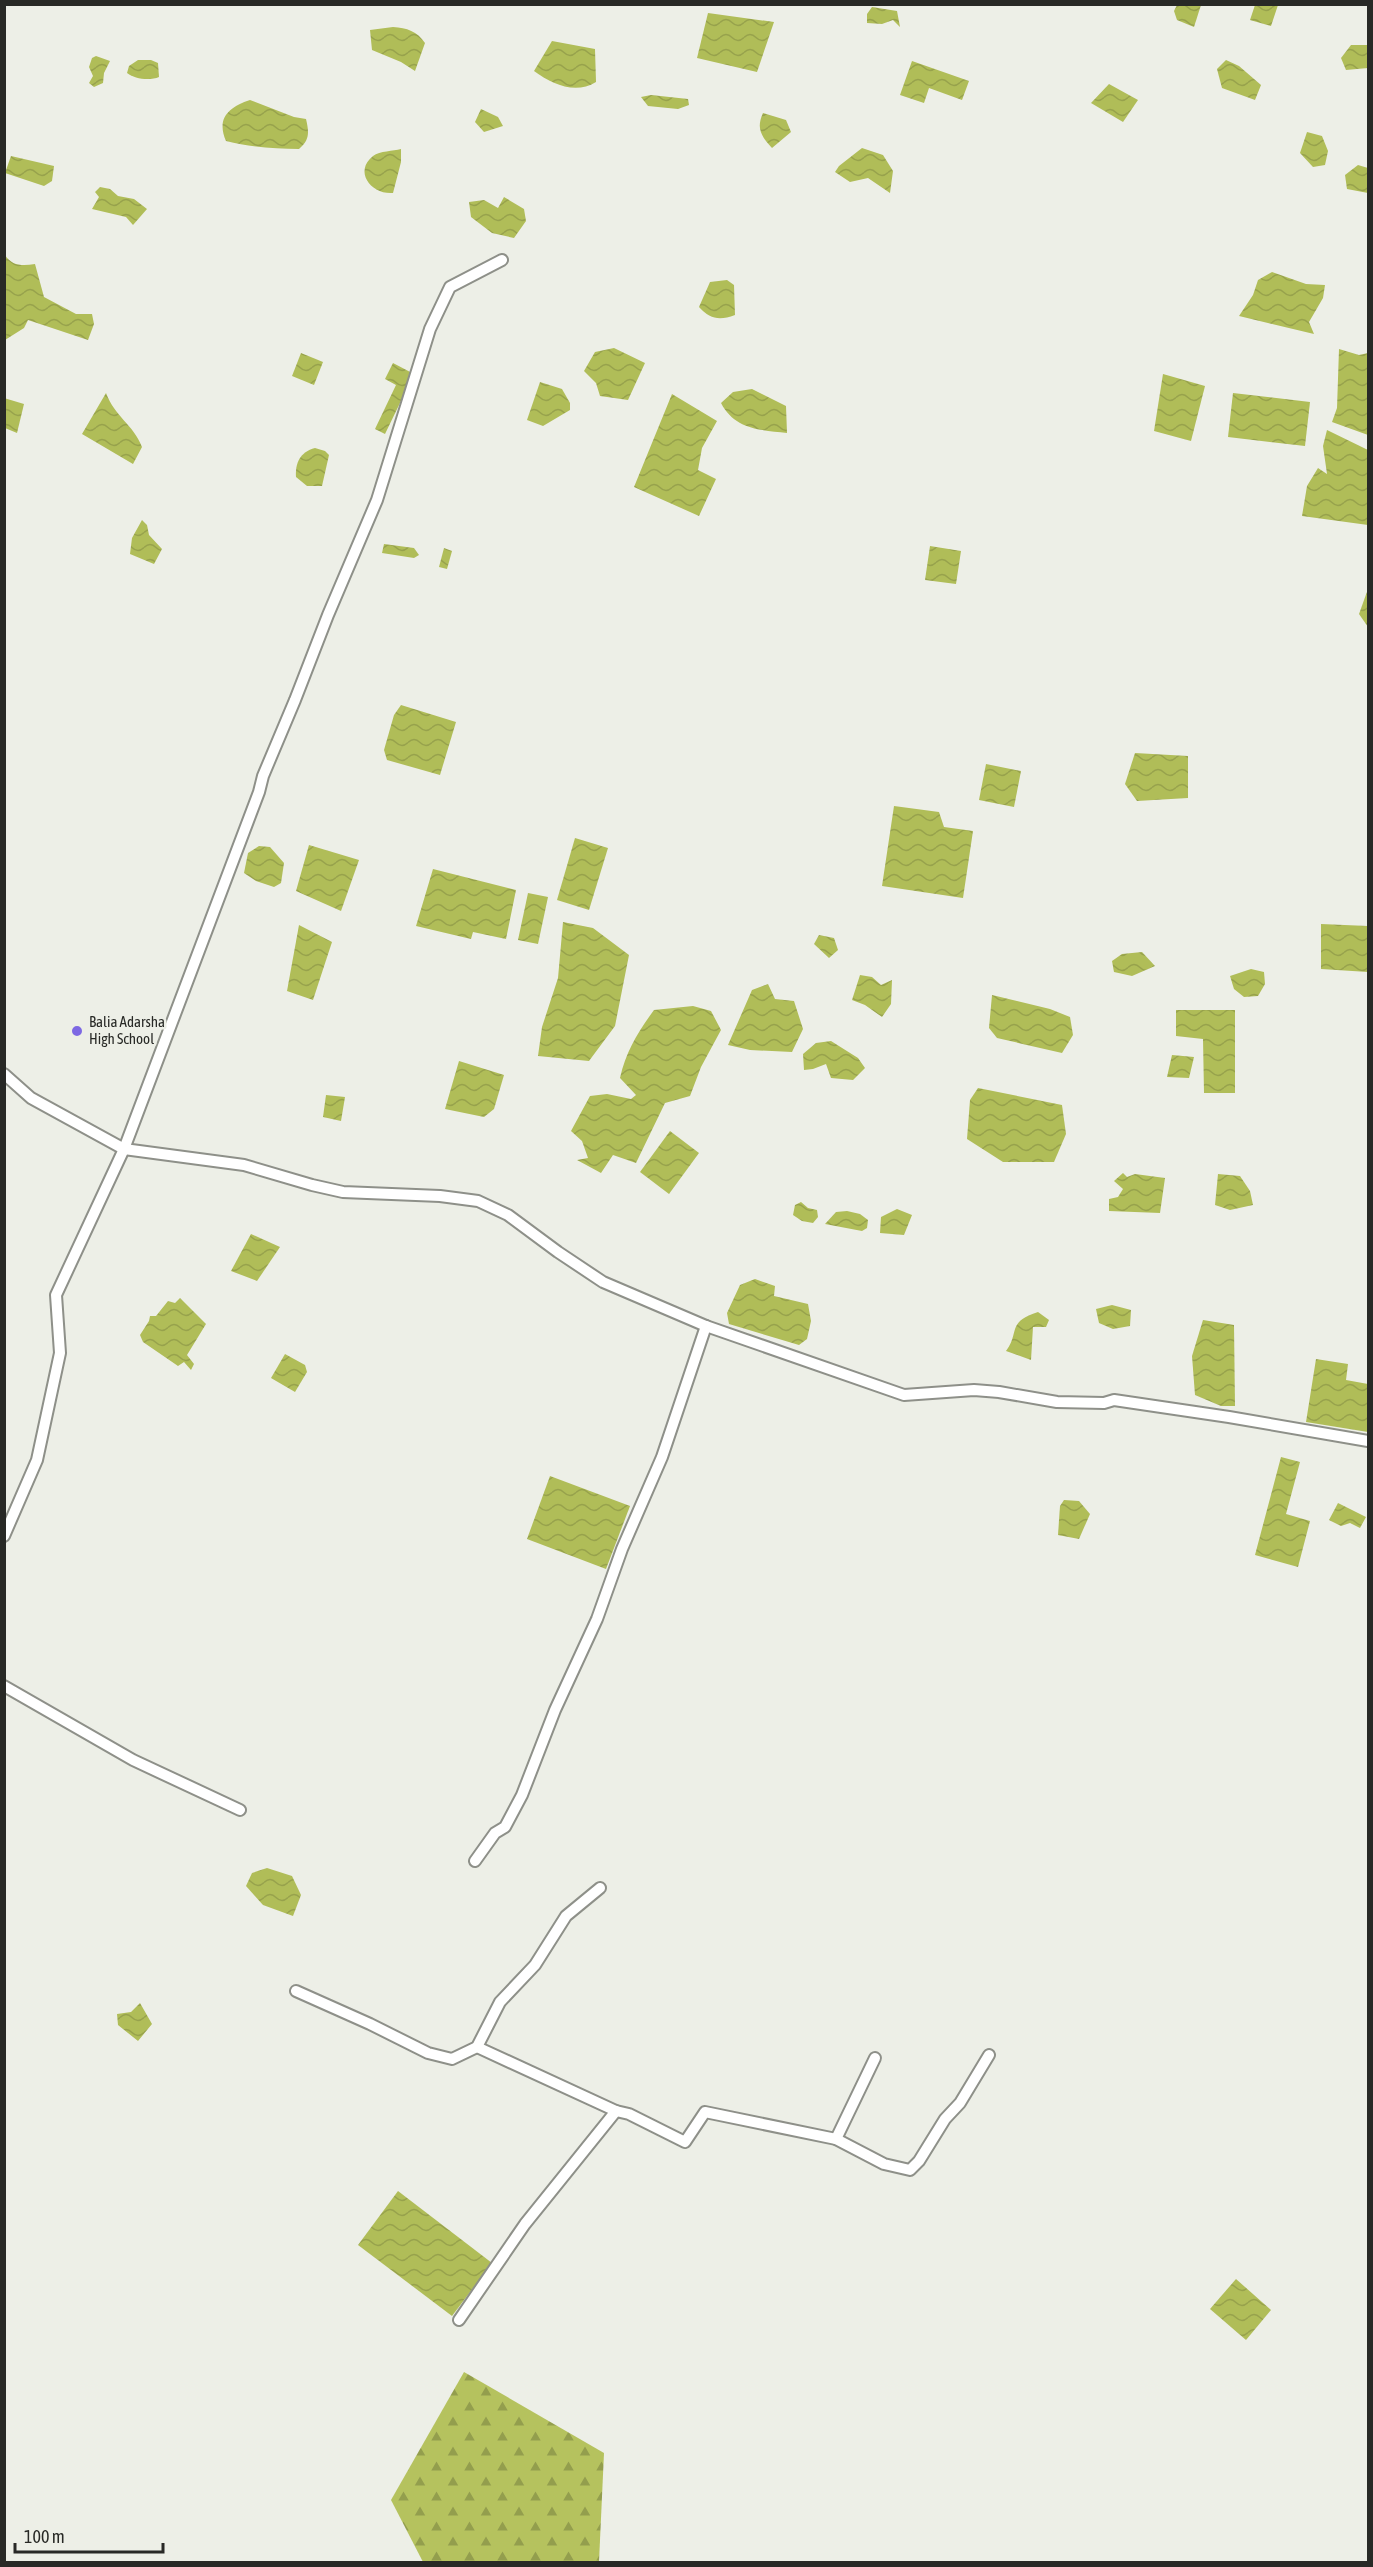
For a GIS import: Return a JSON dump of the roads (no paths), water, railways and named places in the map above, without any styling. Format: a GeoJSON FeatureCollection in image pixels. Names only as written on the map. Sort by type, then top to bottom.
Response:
{"type":"FeatureCollection","features":[{"type":"Feature","properties":{"kind":"street"},"geometry":{"type":"LineString","coordinates":[[4,1536],[37,1460],[60,1353],[56,1295],[124,1149],[259,792],[263,776],[377,500],[429,329],[450,287],[502,260]]}},
{"type":"Feature","properties":{"kind":"street"},"geometry":{"type":"LineString","coordinates":[[4,1074],[31,1098],[124,1149],[244,1165],[343,1192],[440,1196],[478,1201],[508,1215],[603,1282],[706,1326],[904,1395],[974,1390],[1057,1402],[1104,1403],[1114,1400],[1229,1416],[1368,1441]]}},
{"type":"Feature","properties":{"kind":"street"},"geometry":{"type":"LineString","coordinates":[[475,1861],[495,1833],[505,1827],[522,1796],[555,1710],[597,1619],[622,1549],[662,1457],[706,1326]]}},
{"type":"Feature","properties":{"kind":"street"},"geometry":{"type":"LineString","coordinates":[[4,1686],[133,1760],[240,1810]]}},
{"type":"Feature","properties":{"kind":"street"},"geometry":{"type":"LineString","coordinates":[[296,1991],[428,2053],[452,2059],[477,2047],[500,2002],[535,1965],[566,1916],[600,1888]]}},
{"type":"Feature","properties":{"kind":"street"},"geometry":{"type":"LineString","coordinates":[[477,2047],[616,2111],[629,2114],[685,2142],[705,2112],[836,2139],[884,2164],[910,2170],[919,2161],[945,2118],[960,2103],[989,2055]]}},
{"type":"Feature","properties":{"kind":"street"},"geometry":{"type":"LineString","coordinates":[[836,2139],[875,2058]]}},
{"type":"Feature","properties":{"kind":"street"},"geometry":{"type":"LineString","coordinates":[[459,2320],[525,2224],[616,2111]]}},
{"type":"Feature","properties":{"kind":"water"},"geometry":{"type":"Polygon","coordinates":[[[1177,5],[1201,5],[1194,27],[1177,20],[1174,11],[1177,5]]]}},
{"type":"Feature","properties":{"kind":"water"},"geometry":{"type":"Polygon","coordinates":[[[1255,5],[1278,5],[1271,26],[1250,20],[1255,5]]]}},
{"type":"Feature","properties":{"kind":"water"},"geometry":{"type":"Polygon","coordinates":[[[872,7],[897,11],[900,27],[893,20],[882,24],[867,23],[867,14],[872,7]]]}},
{"type":"Feature","properties":{"kind":"water"},"geometry":{"type":"Polygon","coordinates":[[[708,13],[774,22],[757,72],[697,58],[708,13]]]}},
{"type":"Feature","properties":{"kind":"water"},"geometry":{"type":"Polygon","coordinates":[[[393,27],[411,31],[425,43],[415,71],[401,62],[372,50],[370,30],[393,27]]]}},
{"type":"Feature","properties":{"kind":"water"},"geometry":{"type":"Polygon","coordinates":[[[552,41],[595,49],[596,82],[580,88],[572,88],[556,84],[534,71],[552,41]]]}},
{"type":"Feature","properties":{"kind":"water"},"geometry":{"type":"Polygon","coordinates":[[[1351,45],[1368,45],[1368,68],[1346,70],[1341,58],[1351,45]]]}},
{"type":"Feature","properties":{"kind":"water"},"geometry":{"type":"Polygon","coordinates":[[[96,56],[110,61],[104,73],[103,83],[94,87],[89,83],[93,76],[89,67],[92,58],[96,56]]]}},
{"type":"Feature","properties":{"kind":"water"},"geometry":{"type":"Polygon","coordinates":[[[138,60],[151,60],[158,63],[159,77],[142,79],[127,73],[129,66],[138,60]]]}},
{"type":"Feature","properties":{"kind":"water"},"geometry":{"type":"Polygon","coordinates":[[[1226,60],[1239,66],[1261,85],[1255,100],[1222,88],[1217,69],[1226,60]]]}},
{"type":"Feature","properties":{"kind":"water"},"geometry":{"type":"Polygon","coordinates":[[[912,61],[969,81],[962,100],[929,88],[924,103],[900,95],[912,61]]]}},
{"type":"Feature","properties":{"kind":"water"},"geometry":{"type":"Polygon","coordinates":[[[1109,84],[1138,100],[1123,122],[1091,103],[1109,84]]]}},
{"type":"Feature","properties":{"kind":"water"},"geometry":{"type":"Polygon","coordinates":[[[651,95],[688,99],[689,105],[678,109],[648,106],[641,97],[651,95]]]}},
{"type":"Feature","properties":{"kind":"water"},"geometry":{"type":"Polygon","coordinates":[[[250,100],[294,117],[306,119],[308,136],[303,146],[299,149],[272,148],[226,141],[223,126],[226,114],[236,106],[250,100]]]}},
{"type":"Feature","properties":{"kind":"water"},"geometry":{"type":"Polygon","coordinates":[[[481,109],[498,117],[503,126],[484,132],[475,122],[481,109]]]}},
{"type":"Feature","properties":{"kind":"water"},"geometry":{"type":"Polygon","coordinates":[[[763,113],[786,120],[791,132],[772,148],[761,132],[760,123],[763,113]]]}},
{"type":"Feature","properties":{"kind":"water"},"geometry":{"type":"Polygon","coordinates":[[[1307,132],[1322,136],[1328,151],[1325,165],[1313,167],[1300,153],[1307,132]]]}},
{"type":"Feature","properties":{"kind":"water"},"geometry":{"type":"Polygon","coordinates":[[[862,148],[883,155],[893,171],[890,193],[868,178],[850,182],[835,172],[839,166],[862,148]]]}},
{"type":"Feature","properties":{"kind":"water"},"geometry":{"type":"Polygon","coordinates":[[[401,149],[401,162],[393,193],[385,193],[372,186],[365,175],[367,162],[376,154],[401,149]]]}},
{"type":"Feature","properties":{"kind":"water"},"geometry":{"type":"Polygon","coordinates":[[[11,156],[54,166],[52,181],[44,186],[5,173],[11,156]]]}},
{"type":"Feature","properties":{"kind":"water"},"geometry":{"type":"Polygon","coordinates":[[[1358,165],[1368,168],[1368,193],[1347,189],[1345,175],[1358,165]]]}},
{"type":"Feature","properties":{"kind":"water"},"geometry":{"type":"Polygon","coordinates":[[[100,187],[110,189],[118,196],[134,199],[147,209],[133,225],[126,217],[92,209],[99,197],[95,192],[100,187]]]}},
{"type":"Feature","properties":{"kind":"water"},"geometry":{"type":"Polygon","coordinates":[[[504,197],[524,209],[526,221],[514,238],[492,233],[471,217],[469,202],[484,200],[498,208],[504,197]]]}},
{"type":"Feature","properties":{"kind":"water"},"geometry":{"type":"Polygon","coordinates":[[[5,255],[18,264],[35,264],[44,297],[76,314],[92,314],[94,324],[88,340],[28,320],[24,328],[5,340],[5,255]]]}},
{"type":"Feature","properties":{"kind":"water"},"geometry":{"type":"Polygon","coordinates":[[[1272,272],[1306,284],[1325,285],[1323,298],[1309,322],[1314,334],[1239,316],[1253,295],[1258,280],[1272,272]]]}},
{"type":"Feature","properties":{"kind":"water"},"geometry":{"type":"Polygon","coordinates":[[[727,280],[734,285],[735,315],[719,318],[707,314],[699,307],[710,282],[727,280]]]}},
{"type":"Feature","properties":{"kind":"water"},"geometry":{"type":"Polygon","coordinates":[[[614,348],[645,363],[628,400],[600,396],[596,383],[584,371],[595,352],[614,348]]]}},
{"type":"Feature","properties":{"kind":"water"},"geometry":{"type":"Polygon","coordinates":[[[1339,349],[1359,355],[1368,353],[1368,435],[1332,422],[1337,408],[1339,349]]]}},
{"type":"Feature","properties":{"kind":"water"},"geometry":{"type":"Polygon","coordinates":[[[301,353],[323,362],[314,385],[292,376],[301,353]]]}},
{"type":"Feature","properties":{"kind":"water"},"geometry":{"type":"Polygon","coordinates":[[[393,363],[414,374],[385,434],[375,429],[396,385],[385,379],[393,363]]]}},
{"type":"Feature","properties":{"kind":"water"},"geometry":{"type":"Polygon","coordinates":[[[1163,374],[1205,386],[1191,441],[1154,431],[1163,374]]]}},
{"type":"Feature","properties":{"kind":"water"},"geometry":{"type":"Polygon","coordinates":[[[540,382],[562,389],[570,403],[570,410],[543,426],[527,420],[540,382]]]}},
{"type":"Feature","properties":{"kind":"water"},"geometry":{"type":"Polygon","coordinates":[[[752,389],[786,406],[787,433],[741,424],[727,412],[721,403],[733,392],[752,389]]]}},
{"type":"Feature","properties":{"kind":"water"},"geometry":{"type":"Polygon","coordinates":[[[106,393],[142,447],[133,464],[82,434],[106,393]]]}},
{"type":"Feature","properties":{"kind":"water"},"geometry":{"type":"Polygon","coordinates":[[[1233,393],[1310,402],[1305,446],[1228,437],[1233,393]]]}},
{"type":"Feature","properties":{"kind":"water"},"geometry":{"type":"Polygon","coordinates":[[[672,394],[717,421],[702,448],[698,470],[716,479],[699,516],[634,487],[672,394]]]}},
{"type":"Feature","properties":{"kind":"water"},"geometry":{"type":"Polygon","coordinates":[[[4,398],[24,404],[17,433],[5,428],[4,398]]]}},
{"type":"Feature","properties":{"kind":"water"},"geometry":{"type":"Polygon","coordinates":[[[1327,430],[1368,450],[1368,525],[1302,516],[1307,486],[1318,468],[1327,474],[1323,446],[1327,430]]]}},
{"type":"Feature","properties":{"kind":"water"},"geometry":{"type":"Polygon","coordinates":[[[315,448],[329,455],[322,486],[307,486],[296,477],[296,467],[302,455],[315,448]]]}},
{"type":"Feature","properties":{"kind":"water"},"geometry":{"type":"Polygon","coordinates":[[[142,520],[147,525],[149,535],[162,549],[154,564],[130,554],[132,538],[142,520]]]}},
{"type":"Feature","properties":{"kind":"water"},"geometry":{"type":"Polygon","coordinates":[[[384,544],[414,548],[419,555],[414,558],[382,553],[384,544]]]}},
{"type":"Feature","properties":{"kind":"water"},"geometry":{"type":"Polygon","coordinates":[[[930,546],[961,551],[956,584],[925,580],[930,546]]]}},
{"type":"Feature","properties":{"kind":"water"},"geometry":{"type":"Polygon","coordinates":[[[444,548],[452,551],[447,569],[439,567],[444,548]]]}},
{"type":"Feature","properties":{"kind":"water"},"geometry":{"type":"Polygon","coordinates":[[[1368,589],[1368,627],[1359,614],[1368,589]]]}},
{"type":"Feature","properties":{"kind":"water"},"geometry":{"type":"Polygon","coordinates":[[[401,705],[456,722],[440,775],[387,760],[384,750],[394,715],[401,705]]]}},
{"type":"Feature","properties":{"kind":"water"},"geometry":{"type":"Polygon","coordinates":[[[1135,753],[1188,756],[1188,798],[1137,801],[1125,784],[1135,753]]]}},
{"type":"Feature","properties":{"kind":"water"},"geometry":{"type":"Polygon","coordinates":[[[986,764],[1021,771],[1014,807],[979,800],[986,764]]]}},
{"type":"Feature","properties":{"kind":"water"},"geometry":{"type":"Polygon","coordinates":[[[894,806],[939,812],[944,827],[973,831],[963,898],[882,886],[894,806]]]}},
{"type":"Feature","properties":{"kind":"water"},"geometry":{"type":"Polygon","coordinates":[[[575,838],[608,848],[589,910],[557,900],[575,838]]]}},
{"type":"Feature","properties":{"kind":"water"},"geometry":{"type":"Polygon","coordinates":[[[309,845],[359,860],[341,911],[296,891],[309,845]]]}},
{"type":"Feature","properties":{"kind":"water"},"geometry":{"type":"Polygon","coordinates":[[[259,846],[270,847],[284,863],[281,883],[274,887],[256,881],[244,873],[248,853],[259,846]]]}},
{"type":"Feature","properties":{"kind":"water"},"geometry":{"type":"Polygon","coordinates":[[[433,869],[516,890],[506,939],[473,932],[471,939],[416,926],[433,869]]]}},
{"type":"Feature","properties":{"kind":"water"},"geometry":{"type":"Polygon","coordinates":[[[528,893],[548,897],[538,944],[518,940],[528,893]]]}},
{"type":"Feature","properties":{"kind":"water"},"geometry":{"type":"Polygon","coordinates":[[[563,922],[593,928],[629,955],[615,1026],[589,1061],[538,1056],[542,1027],[558,978],[563,922]]]}},
{"type":"Feature","properties":{"kind":"water"},"geometry":{"type":"Polygon","coordinates":[[[1321,924],[1368,926],[1368,972],[1321,969],[1321,924]]]}},
{"type":"Feature","properties":{"kind":"water"},"geometry":{"type":"Polygon","coordinates":[[[299,925],[332,942],[313,1000],[287,991],[299,925]]]}},
{"type":"Feature","properties":{"kind":"water"},"geometry":{"type":"Polygon","coordinates":[[[819,935],[834,938],[838,950],[829,958],[814,944],[819,935]]]}},
{"type":"Feature","properties":{"kind":"water"},"geometry":{"type":"Polygon","coordinates":[[[1142,952],[1155,966],[1132,976],[1114,972],[1112,961],[1122,954],[1142,952]]]}},
{"type":"Feature","properties":{"kind":"water"},"geometry":{"type":"Polygon","coordinates":[[[1251,969],[1264,972],[1265,984],[1258,996],[1244,997],[1234,989],[1230,976],[1251,969]]]}},
{"type":"Feature","properties":{"kind":"water"},"geometry":{"type":"Polygon","coordinates":[[[860,975],[872,977],[881,985],[892,980],[891,1004],[882,1017],[865,1005],[852,1000],[860,975]]]}},
{"type":"Feature","properties":{"kind":"water"},"geometry":{"type":"Polygon","coordinates":[[[768,984],[775,999],[794,1001],[803,1029],[792,1052],[750,1050],[728,1045],[752,990],[768,984]]]}},
{"type":"Feature","properties":{"kind":"water"},"geometry":{"type":"Polygon","coordinates":[[[992,995],[1050,1009],[1070,1017],[1073,1035],[1062,1053],[997,1038],[989,1028],[992,995]]]}},
{"type":"Feature","properties":{"kind":"water"},"geometry":{"type":"Polygon","coordinates":[[[693,1006],[711,1011],[721,1030],[701,1067],[690,1096],[665,1103],[636,1163],[613,1155],[601,1173],[577,1160],[588,1158],[582,1141],[571,1131],[590,1096],[607,1094],[631,1099],[636,1095],[620,1078],[633,1042],[654,1010],[693,1006]]]}},
{"type":"Feature","properties":{"kind":"water"},"geometry":{"type":"Polygon","coordinates":[[[1176,1010],[1235,1010],[1235,1093],[1204,1093],[1203,1039],[1176,1036],[1176,1010]]]}},
{"type":"Feature","properties":{"kind":"water"},"geometry":{"type":"Polygon","coordinates":[[[831,1041],[858,1058],[865,1068],[853,1080],[831,1078],[826,1064],[804,1070],[803,1054],[816,1043],[831,1041]]]}},
{"type":"Feature","properties":{"kind":"water"},"geometry":{"type":"Polygon","coordinates":[[[1172,1055],[1194,1057],[1189,1078],[1167,1077],[1172,1055]]]}},
{"type":"Feature","properties":{"kind":"water"},"geometry":{"type":"Polygon","coordinates":[[[459,1061],[504,1075],[494,1109],[484,1117],[445,1109],[459,1061]]]}},
{"type":"Feature","properties":{"kind":"water"},"geometry":{"type":"Polygon","coordinates":[[[978,1088],[1062,1105],[1066,1134],[1054,1162],[1003,1162],[967,1139],[970,1100],[978,1088]]]}},
{"type":"Feature","properties":{"kind":"water"},"geometry":{"type":"Polygon","coordinates":[[[326,1095],[345,1097],[341,1121],[323,1117],[326,1095]]]}},
{"type":"Feature","properties":{"kind":"water"},"geometry":{"type":"Polygon","coordinates":[[[670,1131],[699,1153],[669,1194],[640,1172],[670,1131]]]}},
{"type":"Feature","properties":{"kind":"water"},"geometry":{"type":"Polygon","coordinates":[[[1123,1173],[1127,1177],[1135,1174],[1165,1178],[1160,1213],[1109,1211],[1109,1199],[1118,1197],[1123,1189],[1114,1181],[1123,1173]]]}},
{"type":"Feature","properties":{"kind":"water"},"geometry":{"type":"Polygon","coordinates":[[[1218,1174],[1240,1176],[1250,1191],[1253,1205],[1230,1210],[1215,1205],[1218,1174]]]}},
{"type":"Feature","properties":{"kind":"water"},"geometry":{"type":"Polygon","coordinates":[[[801,1202],[808,1208],[817,1210],[818,1217],[813,1223],[802,1221],[793,1215],[795,1205],[801,1202]]]}},
{"type":"Feature","properties":{"kind":"water"},"geometry":{"type":"Polygon","coordinates":[[[897,1209],[912,1215],[904,1235],[880,1233],[881,1217],[897,1209]]]}},
{"type":"Feature","properties":{"kind":"water"},"geometry":{"type":"Polygon","coordinates":[[[847,1211],[860,1214],[868,1220],[867,1228],[862,1231],[825,1224],[836,1212],[847,1211]]]}},
{"type":"Feature","properties":{"kind":"water"},"geometry":{"type":"Polygon","coordinates":[[[251,1234],[280,1247],[257,1281],[231,1271],[251,1234]]]}},
{"type":"Feature","properties":{"kind":"water"},"geometry":{"type":"Polygon","coordinates":[[[755,1279],[775,1286],[774,1296],[808,1304],[811,1321],[807,1339],[799,1345],[729,1324],[727,1313],[740,1285],[755,1279]]]}},
{"type":"Feature","properties":{"kind":"water"},"geometry":{"type":"Polygon","coordinates":[[[180,1298],[206,1324],[187,1355],[194,1364],[191,1370],[184,1362],[178,1366],[143,1342],[140,1335],[150,1316],[156,1316],[168,1301],[175,1303],[180,1298]]]}},
{"type":"Feature","properties":{"kind":"water"},"geometry":{"type":"Polygon","coordinates":[[[1112,1305],[1131,1310],[1130,1326],[1113,1329],[1099,1323],[1096,1309],[1112,1305]]]}},
{"type":"Feature","properties":{"kind":"water"},"geometry":{"type":"Polygon","coordinates":[[[1038,1312],[1049,1320],[1046,1327],[1033,1327],[1031,1360],[1006,1351],[1015,1328],[1021,1320],[1038,1312]]]}},
{"type":"Feature","properties":{"kind":"water"},"geometry":{"type":"Polygon","coordinates":[[[1203,1320],[1234,1325],[1235,1406],[1221,1406],[1195,1395],[1192,1356],[1203,1320]]]}},
{"type":"Feature","properties":{"kind":"water"},"geometry":{"type":"Polygon","coordinates":[[[285,1354],[305,1365],[307,1372],[295,1392],[271,1378],[285,1354]]]}},
{"type":"Feature","properties":{"kind":"water"},"geometry":{"type":"Polygon","coordinates":[[[1316,1359],[1348,1364],[1346,1380],[1368,1384],[1368,1432],[1306,1422],[1316,1359]]]}},
{"type":"Feature","properties":{"kind":"water"},"geometry":{"type":"Polygon","coordinates":[[[1281,1457],[1300,1462],[1286,1514],[1310,1521],[1298,1567],[1255,1555],[1281,1457]]]}},
{"type":"Feature","properties":{"kind":"water"},"geometry":{"type":"Polygon","coordinates":[[[550,1476],[630,1506],[606,1569],[527,1539],[550,1476]]]}},
{"type":"Feature","properties":{"kind":"water"},"geometry":{"type":"Polygon","coordinates":[[[1064,1500],[1079,1501],[1090,1514],[1079,1539],[1058,1535],[1060,1506],[1064,1500]]]}},
{"type":"Feature","properties":{"kind":"water"},"geometry":{"type":"Polygon","coordinates":[[[1338,1503],[1366,1517],[1360,1528],[1350,1523],[1341,1526],[1329,1520],[1338,1503]]]}},
{"type":"Feature","properties":{"kind":"water"},"geometry":{"type":"Polygon","coordinates":[[[267,1868],[292,1876],[301,1895],[293,1916],[263,1905],[246,1886],[252,1873],[267,1868]]]}},
{"type":"Feature","properties":{"kind":"water"},"geometry":{"type":"Polygon","coordinates":[[[140,2003],[152,2024],[138,2041],[118,2025],[117,2014],[131,2012],[140,2003]]]}},
{"type":"Feature","properties":{"kind":"water"},"geometry":{"type":"Polygon","coordinates":[[[398,2191],[492,2263],[452,2316],[358,2245],[398,2191]]]}},
{"type":"Feature","properties":{"kind":"water"},"geometry":{"type":"Polygon","coordinates":[[[1236,2279],[1271,2310],[1246,2340],[1210,2309],[1236,2279]]]}},
{"type":"Feature","properties":{"kind":"place","name":"Balia Adarsha High School"},"geometry":{"type":"Point","coordinates":[77,1031]}}]}
